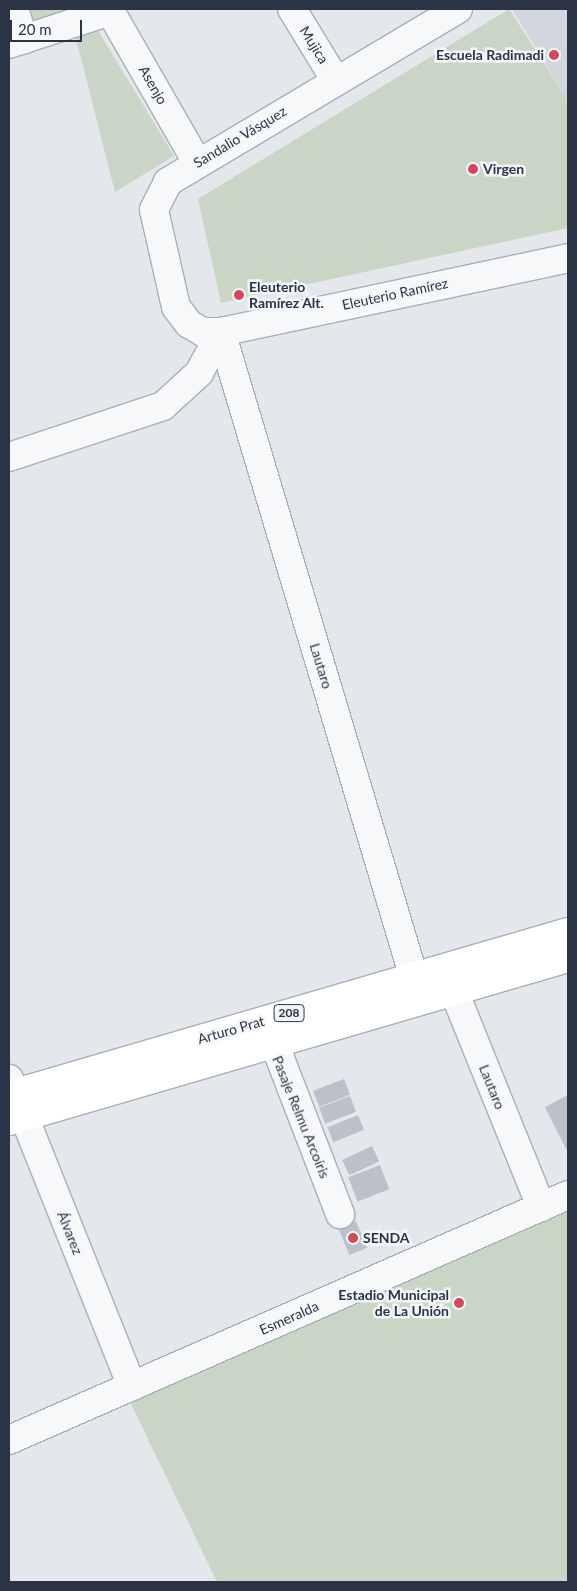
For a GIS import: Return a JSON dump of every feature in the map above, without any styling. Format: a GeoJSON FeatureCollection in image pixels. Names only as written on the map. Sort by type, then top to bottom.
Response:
{"type":"FeatureCollection","features":[{"type":"Feature","properties":{"kind":"main road","name":"Arturo Prat"},"geometry":{"type":"LineString","coordinates":[[449,980],[568,932]]}},
{"type":"Feature","properties":{"kind":"main road","name":"Arturo Prat"},"geometry":{"type":"LineString","coordinates":[[13,1101],[269,1032],[449,980],[568,958]]}},
{"type":"Feature","properties":{"kind":"street"},"geometry":{"type":"LineString","coordinates":[[14,9],[16,41],[109,10]]}},
{"type":"Feature","properties":{"kind":"street","name":"Mujica"},"geometry":{"type":"LineString","coordinates":[[292,9],[336,80]]}},
{"type":"Feature","properties":{"kind":"street","name":"Sandalio Vásquez"},"geometry":{"type":"LineString","coordinates":[[212,332],[189,324],[176,307],[154,210],[168,182],[197,162],[458,9]]}},
{"type":"Feature","properties":{"kind":"street","name":"Asenjo"},"geometry":{"type":"LineString","coordinates":[[109,10],[197,162]]}},
{"type":"Feature","properties":{"kind":"street","name":"Eleuterio Ramírez"},"geometry":{"type":"LineString","coordinates":[[212,332],[568,258]]}},
{"type":"Feature","properties":{"kind":"street"},"geometry":{"type":"LineString","coordinates":[[9,457],[163,406],[199,373],[212,332]]}},
{"type":"Feature","properties":{"kind":"street","name":"Lautaro"},"geometry":{"type":"LineString","coordinates":[[212,332],[418,989]]}},
{"type":"Feature","properties":{"kind":"street","name":"Lautaro"},"geometry":{"type":"LineString","coordinates":[[449,980],[541,1207]]}},
{"type":"Feature","properties":{"kind":"street","name":"Pasaje Relmu Arcoíris"},"geometry":{"type":"LineString","coordinates":[[269,1032],[340,1214]]}},
{"type":"Feature","properties":{"kind":"street","name":"Álvarez"},"geometry":{"type":"LineString","coordinates":[[13,1101],[132,1386]]}},
{"type":"Feature","properties":{"kind":"street","name":"Esmeralda"},"geometry":{"type":"LineString","coordinates":[[9,1440],[568,1195]]}},
{"type":"Feature","properties":{"kind":"shaded area","name":"Escuela Radimadi"},"geometry":{"type":"Polygon","coordinates":[[[512,9],[568,9],[568,101],[512,9]]]}},
{"type":"Feature","properties":{"kind":"green space"},"geometry":{"type":"Polygon","coordinates":[[[26,9],[77,9],[33,26],[26,9]]]}},
{"type":"Feature","properties":{"kind":"green space"},"geometry":{"type":"Polygon","coordinates":[[[509,9],[568,101],[568,228],[221,303],[198,199],[509,9]]]}},
{"type":"Feature","properties":{"kind":"green space"},"geometry":{"type":"Polygon","coordinates":[[[96,27],[174,156],[115,192],[75,35],[96,27]]]}},
{"type":"Feature","properties":{"kind":"green space","name":"Estadio Municipal de La Unión"},"geometry":{"type":"Polygon","coordinates":[[[568,1204],[568,1582],[217,1582],[130,1402],[568,1204]]]}},
{"type":"Feature","properties":{"kind":"building"},"geometry":{"type":"Polygon","coordinates":[[[344,1079],[350,1095],[319,1107],[313,1091],[344,1079]]]}},
{"type":"Feature","properties":{"kind":"building"},"geometry":{"type":"Polygon","coordinates":[[[568,1095],[568,1148],[566,1149],[545,1107],[568,1095]]]}},
{"type":"Feature","properties":{"kind":"building"},"geometry":{"type":"Polygon","coordinates":[[[350,1096],[356,1112],[325,1124],[319,1108],[350,1096]]]}},
{"type":"Feature","properties":{"kind":"building"},"geometry":{"type":"Polygon","coordinates":[[[358,1115],[364,1130],[333,1142],[327,1127],[358,1115]]]}},
{"type":"Feature","properties":{"kind":"building"},"geometry":{"type":"Polygon","coordinates":[[[372,1146],[379,1161],[349,1175],[342,1160],[372,1146]]]}},
{"type":"Feature","properties":{"kind":"building"},"geometry":{"type":"Polygon","coordinates":[[[380,1165],[389,1189],[358,1201],[348,1177],[380,1165]]]}},
{"type":"Feature","properties":{"kind":"building","name":"SENDA"},"geometry":{"type":"Polygon","coordinates":[[[356,1221],[367,1248],[349,1255],[338,1228],[356,1221]]]}},
{"type":"Feature","properties":{"kind":"place","name":"Escuela Radimadi"},"geometry":{"type":"Point","coordinates":[554,55]}},
{"type":"Feature","properties":{"kind":"place","name":"Virgen"},"geometry":{"type":"Point","coordinates":[473,169]}},
{"type":"Feature","properties":{"kind":"place","name":"Eleuterio Ramírez Alt."},"geometry":{"type":"Point","coordinates":[239,295]}},
{"type":"Feature","properties":{"kind":"place","name":"SENDA"},"geometry":{"type":"Point","coordinates":[353,1238]}},
{"type":"Feature","properties":{"kind":"place","name":"Estadio Municipal de La Unión"},"geometry":{"type":"Point","coordinates":[459,1303]}}]}
